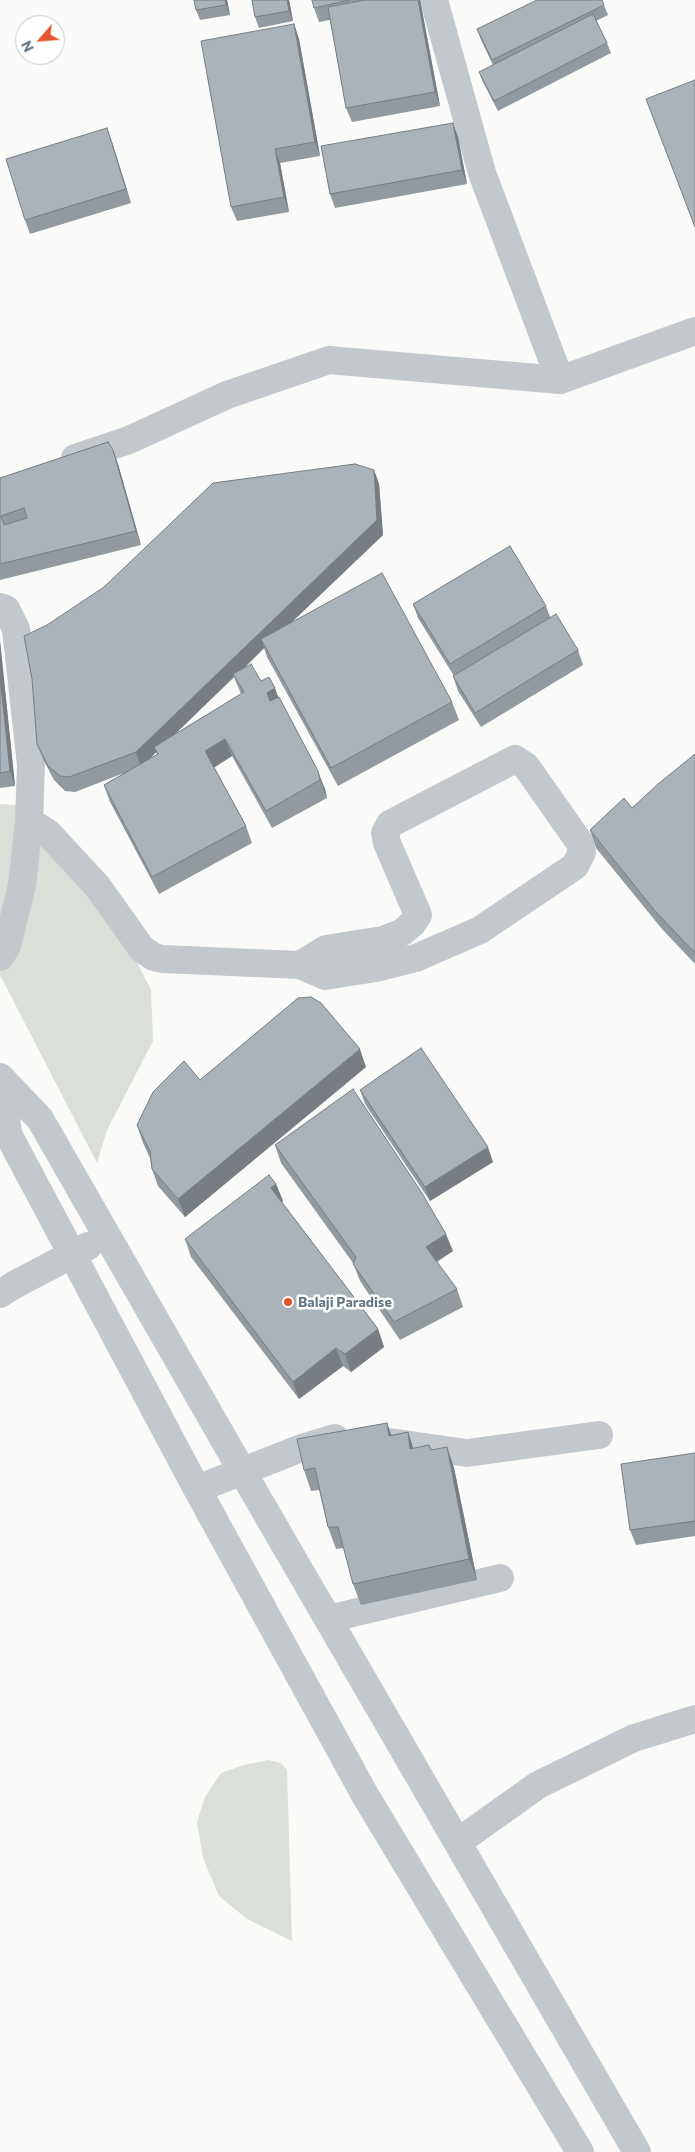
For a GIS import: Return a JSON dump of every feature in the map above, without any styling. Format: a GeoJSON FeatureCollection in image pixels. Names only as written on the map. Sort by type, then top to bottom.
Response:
{"type":"FeatureCollection","features":[{"type":"Feature","properties":{"kind":"street"},"geometry":{"type":"LineString","coordinates":[[434,0],[482,173],[560,380]]}},
{"type":"Feature","properties":{"kind":"street"},"geometry":{"type":"LineString","coordinates":[[53,465],[129,440],[227,395],[329,360],[560,380],[695,330]]}},
{"type":"Feature","properties":{"kind":"street"},"geometry":{"type":"LineString","coordinates":[[0,607],[6,609],[16,629],[32,765],[29,822],[22,885],[7,946],[0,957]]}},
{"type":"Feature","properties":{"kind":"street"},"geometry":{"type":"LineString","coordinates":[[29,822],[48,833],[98,887],[142,949],[154,957],[162,959],[300,965],[325,976],[350,973],[416,958],[480,930],[575,866],[582,852],[580,843],[526,766],[515,759],[390,824],[385,833],[387,843],[418,915],[412,924],[401,933],[383,940],[326,949],[300,965]]}},
{"type":"Feature","properties":{"kind":"street"},"geometry":{"type":"LineString","coordinates":[[1,1079],[40,1119],[637,2152]]}},
{"type":"Feature","properties":{"kind":"street"},"geometry":{"type":"LineString","coordinates":[[1,1079],[8,1134],[197,1489],[365,1795],[580,2152]]}},
{"type":"Feature","properties":{"kind":"street"},"geometry":{"type":"LineString","coordinates":[[0,1294],[107,1236]]}},
{"type":"Feature","properties":{"kind":"street"},"geometry":{"type":"LineString","coordinates":[[197,1489],[299,1449],[345,1436],[467,1453],[599,1435]]}},
{"type":"Feature","properties":{"kind":"street"},"geometry":{"type":"LineString","coordinates":[[328,1619],[500,1578]]}},
{"type":"Feature","properties":{"kind":"street"},"geometry":{"type":"LineString","coordinates":[[458,1842],[538,1785],[634,1738],[695,1719]]}},
{"type":"Feature","properties":{"kind":"shaded area"},"geometry":{"type":"Polygon","coordinates":[[[0,804],[16,805],[128,945],[151,990],[153,1041],[107,1130],[97,1163],[0,975],[0,804]]]}},
{"type":"Feature","properties":{"kind":"shaded area"},"geometry":{"type":"Polygon","coordinates":[[[269,1760],[281,1763],[287,1770],[292,1941],[247,1919],[219,1896],[203,1858],[197,1822],[205,1797],[221,1773],[244,1765],[269,1760]]]}},
{"type":"Feature","properties":{"kind":"building"},"geometry":{"type":"Polygon","coordinates":[[[194,0],[225,0],[226,5],[196,10],[194,0]]]}},
{"type":"Feature","properties":{"kind":"building"},"geometry":{"type":"Polygon","coordinates":[[[252,0],[287,0],[289,11],[255,17],[252,0]]]}},
{"type":"Feature","properties":{"kind":"building"},"geometry":{"type":"Polygon","coordinates":[[[312,0],[350,0],[314,8],[312,0]]]}},
{"type":"Feature","properties":{"kind":"building"},"geometry":{"type":"Polygon","coordinates":[[[365,0],[418,0],[435,92],[346,108],[328,7],[365,0]]]}},
{"type":"Feature","properties":{"kind":"building"},"geometry":{"type":"Polygon","coordinates":[[[537,0],[602,0],[604,5],[492,60],[477,29],[537,0]]]}},
{"type":"Feature","properties":{"kind":"building"},"geometry":{"type":"Polygon","coordinates":[[[593,14],[607,43],[494,101],[479,72],[593,14]]]}},
{"type":"Feature","properties":{"kind":"building"},"geometry":{"type":"Polygon","coordinates":[[[294,24],[315,142],[275,149],[284,197],[231,207],[201,41],[294,24]]]}},
{"type":"Feature","properties":{"kind":"building"},"geometry":{"type":"Polygon","coordinates":[[[695,80],[695,227],[646,99],[695,80]]]}},
{"type":"Feature","properties":{"kind":"building"},"geometry":{"type":"Polygon","coordinates":[[[453,123],[462,170],[330,194],[321,146],[453,123]]]}},
{"type":"Feature","properties":{"kind":"building"},"geometry":{"type":"Polygon","coordinates":[[[107,128],[126,189],[25,220],[6,159],[107,128]]]}},
{"type":"Feature","properties":{"kind":"building"},"geometry":{"type":"Polygon","coordinates":[[[108,442],[113,450],[136,531],[0,564],[0,478],[108,442]],[[24,508],[1,516],[4,525],[27,518],[24,508]]]}},
{"type":"Feature","properties":{"kind":"building"},"geometry":{"type":"Polygon","coordinates":[[[355,464],[374,470],[377,520],[136,752],[69,777],[60,776],[48,766],[37,744],[32,679],[24,636],[47,625],[104,587],[213,483],[355,464]]]}},
{"type":"Feature","properties":{"kind":"building"},"geometry":{"type":"Polygon","coordinates":[[[510,546],[546,606],[450,664],[413,604],[510,546]]]}},
{"type":"Feature","properties":{"kind":"building"},"geometry":{"type":"Polygon","coordinates":[[[382,573],[452,702],[331,768],[261,639],[382,573]]]}},
{"type":"Feature","properties":{"kind":"building"},"geometry":{"type":"Polygon","coordinates":[[[556,614],[578,650],[475,713],[453,676],[556,614]]]}},
{"type":"Feature","properties":{"kind":"building"},"geometry":{"type":"Polygon","coordinates":[[[251,664],[261,681],[269,677],[275,688],[267,693],[270,701],[279,697],[318,771],[320,780],[266,811],[225,739],[205,751],[246,826],[152,877],[104,785],[158,754],[154,747],[244,692],[233,674],[251,664]]]}},
{"type":"Feature","properties":{"kind":"building"},"geometry":{"type":"Polygon","coordinates":[[[0,677],[10,771],[0,773],[0,677]]]}},
{"type":"Feature","properties":{"kind":"building"},"geometry":{"type":"Polygon","coordinates":[[[695,754],[695,953],[655,911],[590,830],[624,798],[632,808],[695,754]]]}},
{"type":"Feature","properties":{"kind":"building"},"geometry":{"type":"Polygon","coordinates":[[[311,997],[321,1003],[360,1049],[178,1199],[152,1169],[150,1151],[137,1125],[153,1092],[184,1061],[200,1080],[298,998],[311,997]]]}},
{"type":"Feature","properties":{"kind":"building"},"geometry":{"type":"Polygon","coordinates":[[[421,1048],[488,1147],[425,1187],[360,1090],[421,1048]]]}},
{"type":"Feature","properties":{"kind":"building"},"geometry":{"type":"Polygon","coordinates":[[[353,1089],[420,1190],[446,1234],[426,1247],[457,1289],[394,1322],[353,1264],[356,1257],[275,1145],[353,1089]]]}},
{"type":"Feature","properties":{"kind":"building","name":"Balaji Paradise"},"geometry":{"type":"Polygon","coordinates":[[[269,1175],[276,1184],[271,1188],[378,1329],[345,1354],[336,1348],[293,1382],[185,1239],[269,1175]]]}},
{"type":"Feature","properties":{"kind":"building"},"geometry":{"type":"Polygon","coordinates":[[[387,1423],[389,1436],[408,1432],[410,1449],[429,1445],[431,1450],[447,1447],[469,1559],[353,1584],[338,1527],[328,1527],[315,1468],[304,1470],[297,1439],[387,1423]]]}},
{"type":"Feature","properties":{"kind":"building"},"geometry":{"type":"Polygon","coordinates":[[[695,1453],[695,1521],[630,1530],[621,1464],[695,1453]]]}},
{"type":"Feature","properties":{"kind":"place","name":"Balaji Paradise"},"geometry":{"type":"Point","coordinates":[288,1302]}}]}
